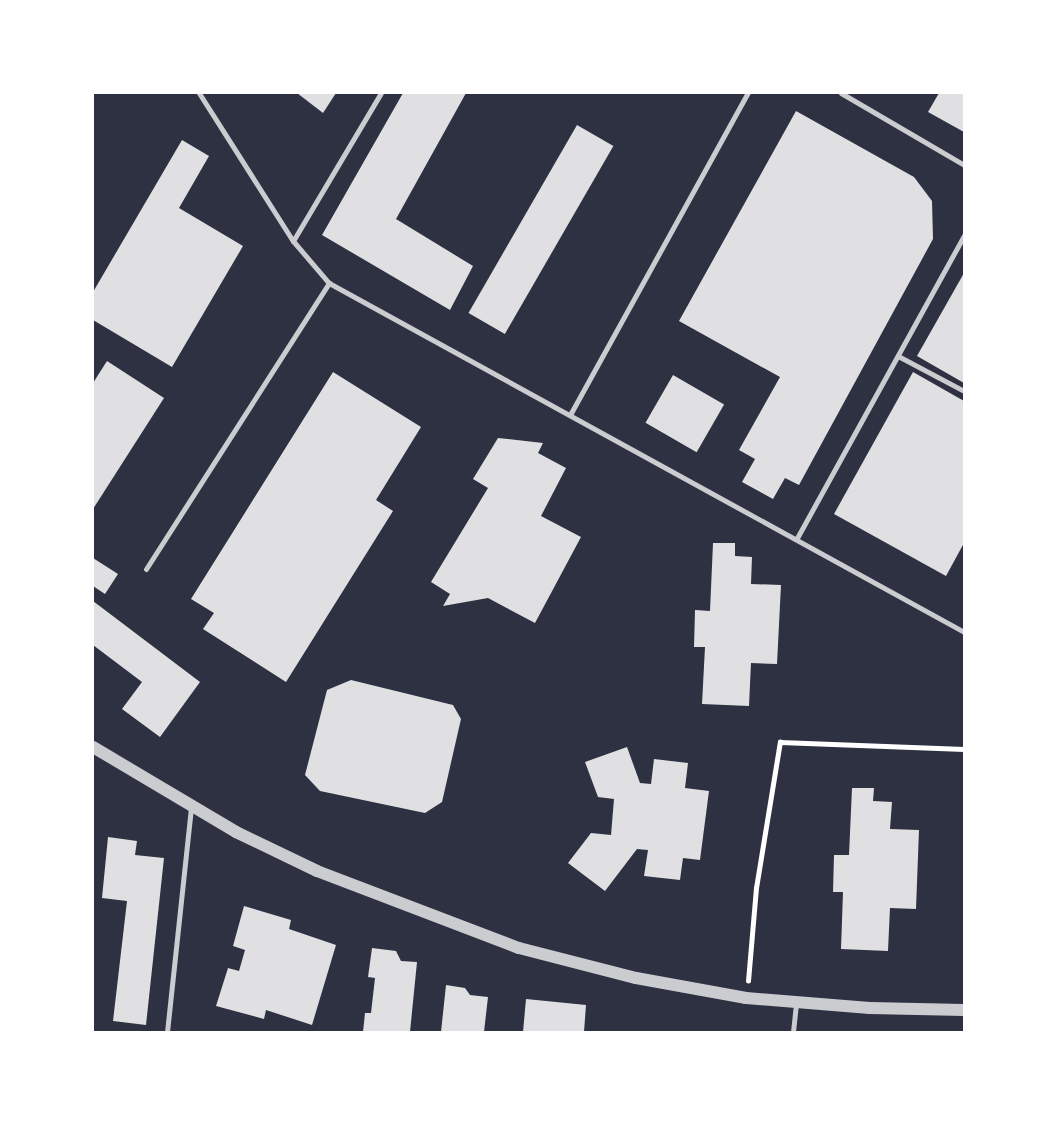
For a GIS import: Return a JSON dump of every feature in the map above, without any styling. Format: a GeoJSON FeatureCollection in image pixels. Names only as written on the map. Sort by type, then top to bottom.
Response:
{"type":"FeatureCollection","features":[{"type":"Feature","properties":{"kind":"street"},"geometry":{"type":"LineString","coordinates":[[93,747],[191,807],[317,870],[519,948],[623,975],[746,998],[964,1010]]}},
{"type":"Feature","properties":{"kind":"lane"},"geometry":{"type":"LineString","coordinates":[[199,93],[293,241],[329,283],[963,629]]}},
{"type":"Feature","properties":{"kind":"lane"},"geometry":{"type":"LineString","coordinates":[[293,241],[381,93]]}},
{"type":"Feature","properties":{"kind":"lane"},"geometry":{"type":"LineString","coordinates":[[571,413],[748,93]]}},
{"type":"Feature","properties":{"kind":"lane"},"geometry":{"type":"LineString","coordinates":[[841,93],[964,165]]}},
{"type":"Feature","properties":{"kind":"lane"},"geometry":{"type":"LineString","coordinates":[[797,538],[964,236]]}},
{"type":"Feature","properties":{"kind":"lane"},"geometry":{"type":"LineString","coordinates":[[146,569],[329,283]]}},
{"type":"Feature","properties":{"kind":"lane"},"geometry":{"type":"LineString","coordinates":[[898,356],[964,391]]}},
{"type":"Feature","properties":{"kind":"lane"},"geometry":{"type":"LineString","coordinates":[[167,1032],[191,807]]}},
{"type":"Feature","properties":{"kind":"lane"},"geometry":{"type":"LineString","coordinates":[[793,1032],[796,1002]]}},
{"type":"Feature","properties":{"kind":"path"},"geometry":{"type":"LineString","coordinates":[[746,998],[755,888],[780,742],[964,749]]}},
{"type":"Feature","properties":{"kind":"building"},"geometry":{"type":"Polygon","coordinates":[[[297,93],[336,93],[323,113],[297,93]]]}},
{"type":"Feature","properties":{"kind":"building"},"geometry":{"type":"Polygon","coordinates":[[[403,93],[466,93],[396,219],[473,266],[450,310],[322,235],[403,93]]]}},
{"type":"Feature","properties":{"kind":"building"},"geometry":{"type":"Polygon","coordinates":[[[939,93],[964,93],[964,132],[928,112],[939,93]]]}},
{"type":"Feature","properties":{"kind":"building"},"geometry":{"type":"Polygon","coordinates":[[[796,111],[914,177],[932,201],[933,239],[799,485],[785,478],[773,499],[742,482],[755,459],[739,450],[780,377],[679,321],[796,111]]]}},
{"type":"Feature","properties":{"kind":"building"},"geometry":{"type":"Polygon","coordinates":[[[577,125],[613,146],[505,334],[469,313],[577,125]]]}},
{"type":"Feature","properties":{"kind":"building"},"geometry":{"type":"Polygon","coordinates":[[[182,140],[209,156],[179,208],[243,246],[172,367],[93,320],[93,292],[182,140]]]}},
{"type":"Feature","properties":{"kind":"building"},"geometry":{"type":"Polygon","coordinates":[[[964,273],[964,383],[917,356],[964,273]]]}},
{"type":"Feature","properties":{"kind":"building"},"geometry":{"type":"Polygon","coordinates":[[[107,361],[164,398],[93,509],[93,383],[107,361]]]}},
{"type":"Feature","properties":{"kind":"building"},"geometry":{"type":"Polygon","coordinates":[[[333,372],[421,427],[376,500],[393,511],[286,682],[203,629],[214,613],[191,599],[333,372]]]}},
{"type":"Feature","properties":{"kind":"building"},"geometry":{"type":"Polygon","coordinates":[[[913,372],[964,401],[964,543],[946,576],[834,514],[913,372]]]}},
{"type":"Feature","properties":{"kind":"building"},"geometry":{"type":"Polygon","coordinates":[[[673,375],[724,404],[697,452],[646,423],[673,375]]]}},
{"type":"Feature","properties":{"kind":"building"},"geometry":{"type":"Polygon","coordinates":[[[498,438],[543,443],[538,453],[566,468],[541,516],[581,537],[535,623],[488,598],[443,606],[450,594],[431,582],[488,488],[473,479],[498,438]]]}},
{"type":"Feature","properties":{"kind":"building"},"geometry":{"type":"Polygon","coordinates":[[[713,543],[735,543],[735,556],[752,557],[751,584],[781,585],[777,664],[751,663],[749,706],[702,704],[705,647],[694,647],[695,610],[710,611],[713,543]]]}},
{"type":"Feature","properties":{"kind":"building"},"geometry":{"type":"Polygon","coordinates":[[[93,558],[118,574],[105,594],[93,586],[93,558]]]}},
{"type":"Feature","properties":{"kind":"building"},"geometry":{"type":"Polygon","coordinates":[[[93,601],[200,682],[160,737],[122,709],[142,682],[93,645],[93,601]]]}},
{"type":"Feature","properties":{"kind":"building"},"geometry":{"type":"Polygon","coordinates":[[[351,680],[453,705],[461,719],[442,802],[425,813],[320,791],[305,775],[327,690],[351,680]]]}},
{"type":"Feature","properties":{"kind":"building"},"geometry":{"type":"Polygon","coordinates":[[[627,747],[640,783],[651,784],[654,759],[688,763],[685,788],[709,791],[700,860],[683,858],[680,880],[644,876],[648,850],[637,849],[605,891],[568,863],[591,833],[611,835],[614,799],[598,797],[585,762],[627,747]]]}},
{"type":"Feature","properties":{"kind":"building"},"geometry":{"type":"Polygon","coordinates":[[[852,788],[874,788],[873,801],[892,802],[890,829],[919,830],[916,909],[890,908],[888,951],[841,949],[843,892],[833,892],[834,855],[849,855],[852,788]]]}},
{"type":"Feature","properties":{"kind":"building"},"geometry":{"type":"Polygon","coordinates":[[[108,837],[137,841],[135,855],[164,858],[146,1025],[113,1021],[127,901],[102,898],[108,837]]]}},
{"type":"Feature","properties":{"kind":"building"},"geometry":{"type":"Polygon","coordinates":[[[244,906],[291,920],[289,929],[336,945],[312,1025],[266,1010],[264,1019],[216,1006],[228,968],[239,971],[245,950],[233,946],[244,906]]]}},
{"type":"Feature","properties":{"kind":"building"},"geometry":{"type":"Polygon","coordinates":[[[372,948],[396,951],[401,961],[417,962],[410,1032],[363,1032],[365,1013],[371,1013],[375,978],[368,977],[372,948]]]}},
{"type":"Feature","properties":{"kind":"building"},"geometry":{"type":"Polygon","coordinates":[[[446,985],[465,988],[470,995],[488,997],[484,1032],[441,1032],[446,985]]]}},
{"type":"Feature","properties":{"kind":"building"},"geometry":{"type":"Polygon","coordinates":[[[526,999],[586,1005],[584,1032],[523,1032],[526,999]]]}}]}
